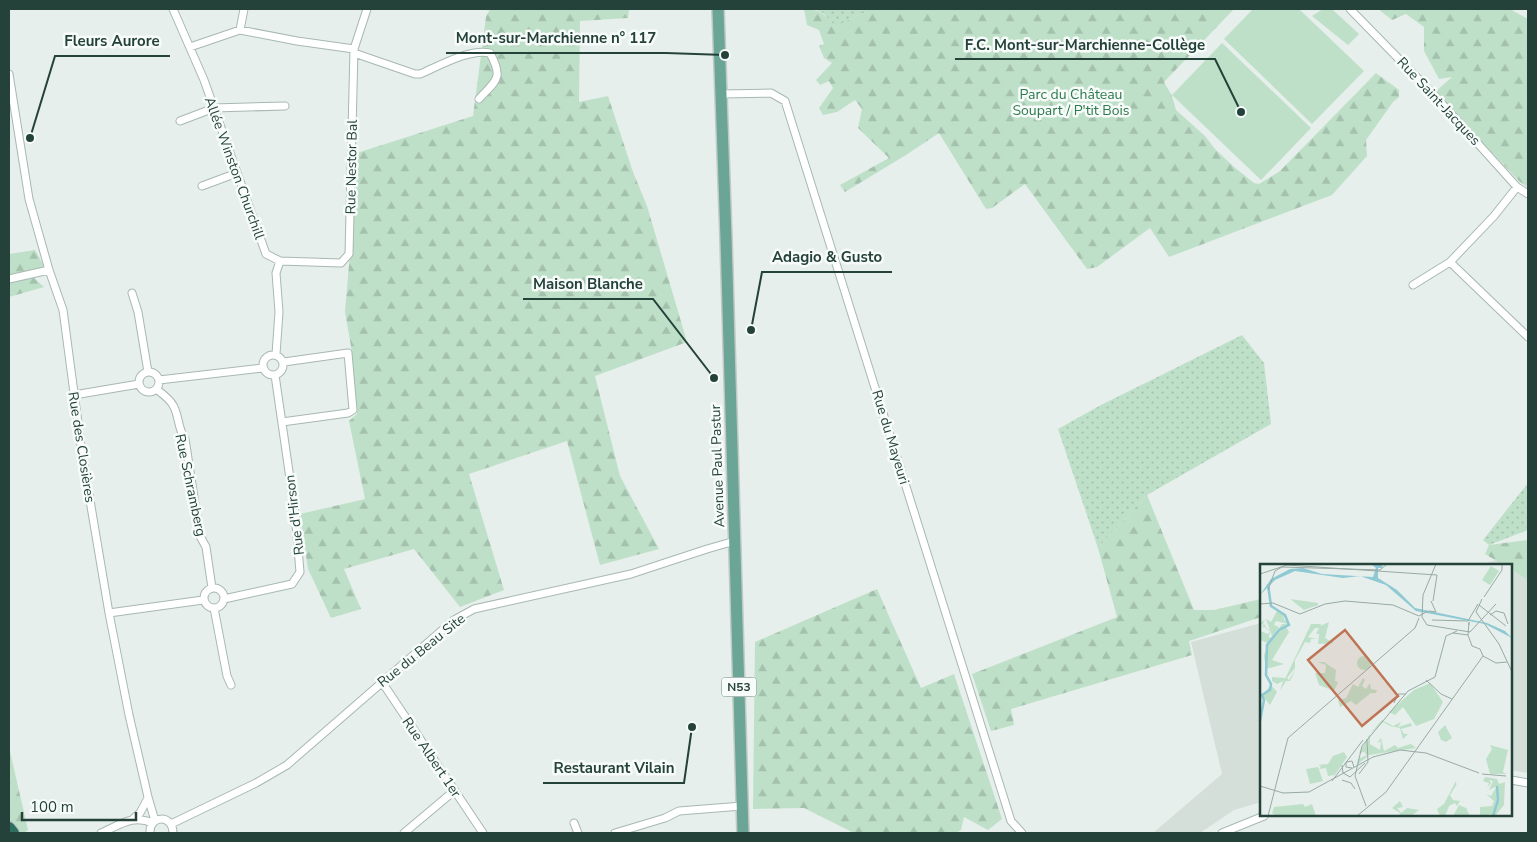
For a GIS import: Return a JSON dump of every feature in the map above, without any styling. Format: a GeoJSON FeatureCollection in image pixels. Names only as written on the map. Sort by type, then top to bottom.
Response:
{"type":"FeatureCollection","features":[{"type":"Feature","properties":{"kind":"highway"},"geometry":{"type":"LineString","coordinates":[[9,828],[13,833]]}},
{"type":"Feature","properties":{"kind":"main road","name":"Avenue Paul Pastur"},"geometry":{"type":"LineString","coordinates":[[718,9],[743,833]]}},
{"type":"Feature","properties":{"kind":"street","name":"Allée Winston Churchill"},"geometry":{"type":"LineString","coordinates":[[173,9],[214,108],[266,254],[280,261]]}},
{"type":"Feature","properties":{"kind":"street"},"geometry":{"type":"LineString","coordinates":[[240,30],[244,9]]}},
{"type":"Feature","properties":{"kind":"street","name":"Rue Nestor Bal"},"geometry":{"type":"LineString","coordinates":[[280,261],[341,263],[349,254],[354,51],[366,9]]}},
{"type":"Feature","properties":{"kind":"street","name":"Rue Saint-Jacques"},"geometry":{"type":"LineString","coordinates":[[1350,9],[1436,96],[1517,187],[1528,194]]}},
{"type":"Feature","properties":{"kind":"street"},"geometry":{"type":"LineString","coordinates":[[190,47],[240,30],[354,51],[415,74],[420,74],[470,53],[484,51],[490,53],[497,65],[498,73],[495,81],[478,99]]}},
{"type":"Feature","properties":{"kind":"street","name":"Rue des Closières"},"geometry":{"type":"LineString","coordinates":[[9,74],[29,199],[49,270],[63,310],[82,453],[109,613],[129,715],[154,822]]}},
{"type":"Feature","properties":{"kind":"street","name":"Rue du Mayeuri"},"geometry":{"type":"LineString","coordinates":[[721,94],[772,92],[784,101],[1012,820],[1022,833]]}},
{"type":"Feature","properties":{"kind":"street"},"geometry":{"type":"LineString","coordinates":[[180,121],[214,108],[285,106]]}},
{"type":"Feature","properties":{"kind":"street"},"geometry":{"type":"LineString","coordinates":[[202,186],[237,173]]}},
{"type":"Feature","properties":{"kind":"street"},"geometry":{"type":"LineString","coordinates":[[1412,285],[1450,262],[1494,216],[1517,187]]}},
{"type":"Feature","properties":{"kind":"street"},"geometry":{"type":"LineString","coordinates":[[276,354],[279,312],[276,273],[280,261]]}},
{"type":"Feature","properties":{"kind":"street"},"geometry":{"type":"LineString","coordinates":[[1450,262],[1528,336]]}},
{"type":"Feature","properties":{"kind":"street"},"geometry":{"type":"LineString","coordinates":[[9,279],[49,270]]}},
{"type":"Feature","properties":{"kind":"street"},"geometry":{"type":"LineString","coordinates":[[132,293],[138,312],[148,372]]}},
{"type":"Feature","properties":{"kind":"street"},"geometry":{"type":"LineString","coordinates":[[282,422],[348,413],[353,410],[348,353],[284,362]]}},
{"type":"Feature","properties":{"kind":"street"},"geometry":{"type":"LineString","coordinates":[[263,368],[266,357],[272,354],[282,358],[284,362]]}},
{"type":"Feature","properties":{"kind":"street"},"geometry":{"type":"LineString","coordinates":[[263,368],[269,374],[275,375],[281,372],[284,362]]}},
{"type":"Feature","properties":{"kind":"street"},"geometry":{"type":"LineString","coordinates":[[159,380],[263,368]]}},
{"type":"Feature","properties":{"kind":"street"},"geometry":{"type":"LineString","coordinates":[[148,372],[156,375],[159,380],[159,386],[153,392],[147,393],[141,389],[139,384],[142,375],[148,372]]}},
{"type":"Feature","properties":{"kind":"street","name":"Rue d'Hirson"},"geometry":{"type":"LineString","coordinates":[[224,599],[292,584],[300,572],[275,375]]}},
{"type":"Feature","properties":{"kind":"street"},"geometry":{"type":"LineString","coordinates":[[74,395],[139,384]]}},
{"type":"Feature","properties":{"kind":"street","name":"Rue Schramberg"},"geometry":{"type":"LineString","coordinates":[[156,389],[174,407],[181,433],[185,439],[200,536],[206,547],[212,588]]}},
{"type":"Feature","properties":{"kind":"street","name":"Rue du Beau Site"},"geometry":{"type":"LineString","coordinates":[[172,824],[256,783],[287,764],[454,620],[474,609],[631,574],[706,548],[735,541]]}},
{"type":"Feature","properties":{"kind":"street"},"geometry":{"type":"LineString","coordinates":[[212,588],[220,590],[224,599],[222,604],[214,608],[207,606],[204,600],[206,591],[212,588]]}},
{"type":"Feature","properties":{"kind":"street"},"geometry":{"type":"LineString","coordinates":[[109,613],[204,600]]}},
{"type":"Feature","properties":{"kind":"street"},"geometry":{"type":"LineString","coordinates":[[214,608],[227,676],[231,685]]}},
{"type":"Feature","properties":{"kind":"street","name":"Rue Albert 1er"},"geometry":{"type":"LineString","coordinates":[[382,682],[483,833]]}},
{"type":"Feature","properties":{"kind":"street"},"geometry":{"type":"LineString","coordinates":[[1512,780],[1528,783]]}},
{"type":"Feature","properties":{"kind":"street"},"geometry":{"type":"LineString","coordinates":[[404,833],[454,790]]}},
{"type":"Feature","properties":{"kind":"street"},"geometry":{"type":"LineString","coordinates":[[101,833],[133,819],[140,813],[148,798]]}},
{"type":"Feature","properties":{"kind":"street"},"geometry":{"type":"LineString","coordinates":[[615,833],[665,818],[679,811],[742,806]]}},
{"type":"Feature","properties":{"kind":"street"},"geometry":{"type":"LineString","coordinates":[[1222,833],[1262,817]]}},
{"type":"Feature","properties":{"kind":"street"},"geometry":{"type":"LineString","coordinates":[[133,819],[154,822],[164,819],[172,824],[173,833]]}},
{"type":"Feature","properties":{"kind":"street"},"geometry":{"type":"LineString","coordinates":[[150,833],[154,822]]}},
{"type":"Feature","properties":{"kind":"street"},"geometry":{"type":"LineString","coordinates":[[574,824],[578,833]]}},
{"type":"Feature","properties":{"kind":"shaded area"},"geometry":{"type":"Polygon","coordinates":[[[1528,551],[1528,773],[1512,770],[1512,564],[1482,564],[1528,551]]]}},
{"type":"Feature","properties":{"kind":"shaded area"},"geometry":{"type":"Polygon","coordinates":[[[1260,623],[1260,802],[1234,810],[1200,833],[1153,833],[1222,774],[1191,642],[1260,623]]]}},
{"type":"Feature","properties":{"kind":"green space"},"geometry":{"type":"Polygon","coordinates":[[[490,9],[629,9],[628,18],[580,21],[579,102],[608,96],[633,172],[647,206],[687,342],[595,376],[620,476],[659,549],[600,565],[567,441],[469,474],[504,590],[460,607],[414,549],[344,569],[361,609],[331,618],[308,569],[300,514],[365,499],[349,421],[357,414],[351,346],[345,312],[357,153],[473,116],[486,17],[490,9]]]}},
{"type":"Feature","properties":{"kind":"green space","name":"Parc du Château Soupart / P'tit Bois"},"geometry":{"type":"Polygon","coordinates":[[[804,9],[815,10],[829,19],[836,27],[867,12],[869,9],[1234,9],[1164,82],[1172,96],[1176,110],[1205,136],[1215,149],[1234,167],[1254,183],[1259,184],[1280,171],[1376,73],[1399,90],[1399,97],[1393,102],[1366,140],[1367,156],[1332,195],[1169,257],[1150,228],[1097,267],[1087,269],[1025,184],[992,208],[986,209],[939,133],[845,192],[840,185],[889,158],[858,128],[862,109],[855,100],[837,112],[823,115],[819,108],[833,88],[829,81],[820,85],[816,80],[832,63],[824,58],[819,46],[824,44],[819,30],[807,25],[804,9]]]}},
{"type":"Feature","properties":{"kind":"green space"},"geometry":{"type":"Polygon","coordinates":[[[814,9],[869,9],[868,12],[860,14],[836,27],[823,13],[814,9]]]}},
{"type":"Feature","properties":{"kind":"green space"},"geometry":{"type":"Polygon","coordinates":[[[1253,9],[1299,9],[1364,71],[1312,124],[1224,39],[1253,9]]]}},
{"type":"Feature","properties":{"kind":"green space"},"geometry":{"type":"Polygon","coordinates":[[[1323,9],[1332,9],[1359,34],[1348,45],[1312,16],[1323,9]]]}},
{"type":"Feature","properties":{"kind":"green space"},"geometry":{"type":"Polygon","coordinates":[[[1378,9],[1510,9],[1528,19],[1528,187],[1520,182],[1435,92],[1452,77],[1439,79],[1424,51],[1424,27],[1406,14],[1392,20],[1378,9]]]}},
{"type":"Feature","properties":{"kind":"green space"},"geometry":{"type":"Polygon","coordinates":[[[1222,43],[1311,128],[1261,180],[1172,95],[1222,43]]]}},
{"type":"Feature","properties":{"kind":"green space"},"geometry":{"type":"Polygon","coordinates":[[[35,250],[45,268],[9,277],[9,254],[35,250]]]}},
{"type":"Feature","properties":{"kind":"green space"},"geometry":{"type":"Polygon","coordinates":[[[33,277],[44,287],[9,297],[9,282],[33,277]]]}},
{"type":"Feature","properties":{"kind":"green space"},"geometry":{"type":"Polygon","coordinates":[[[1242,335],[1264,363],[1271,424],[1147,495],[1098,548],[1058,429],[1101,405],[1242,335]]]}},
{"type":"Feature","properties":{"kind":"green space"},"geometry":{"type":"Polygon","coordinates":[[[1528,483],[1528,530],[1489,545],[1483,540],[1528,483]]]}},
{"type":"Feature","properties":{"kind":"green space"},"geometry":{"type":"Polygon","coordinates":[[[1147,495],[1194,610],[1214,610],[1260,599],[1260,617],[1189,641],[1192,655],[1011,709],[1014,725],[991,731],[972,674],[1117,617],[1098,548],[1147,495]]]}},
{"type":"Feature","properties":{"kind":"green space"},"geometry":{"type":"Polygon","coordinates":[[[1528,540],[1528,580],[1512,570],[1512,564],[1502,564],[1485,554],[1489,545],[1528,540]]]}},
{"type":"Feature","properties":{"kind":"green space"},"geometry":{"type":"Polygon","coordinates":[[[877,589],[921,688],[954,674],[1002,819],[988,830],[964,817],[961,830],[956,833],[854,833],[804,808],[753,809],[755,642],[877,589]]]}},
{"type":"Feature","properties":{"kind":"green space"},"geometry":{"type":"Polygon","coordinates":[[[9,747],[28,830],[24,833],[17,833],[9,822],[9,747]]]}},
{"type":"Feature","properties":{"kind":"place","name":"Mont-sur-Marchienne n° 117"},"geometry":{"type":"Point","coordinates":[725,55]}},
{"type":"Feature","properties":{"kind":"place","name":"F.C. Mont-sur-Marchienne-Collège"},"geometry":{"type":"Point","coordinates":[1241,112]}},
{"type":"Feature","properties":{"kind":"place","name":"Fleurs Aurore"},"geometry":{"type":"Point","coordinates":[30,138]}},
{"type":"Feature","properties":{"kind":"place","name":"Adagio & Gusto"},"geometry":{"type":"Point","coordinates":[751,330]}},
{"type":"Feature","properties":{"kind":"place","name":"Maison Blanche"},"geometry":{"type":"Point","coordinates":[714,378]}},
{"type":"Feature","properties":{"kind":"place","name":"Restaurant Vilain"},"geometry":{"type":"Point","coordinates":[692,727]}}]}
